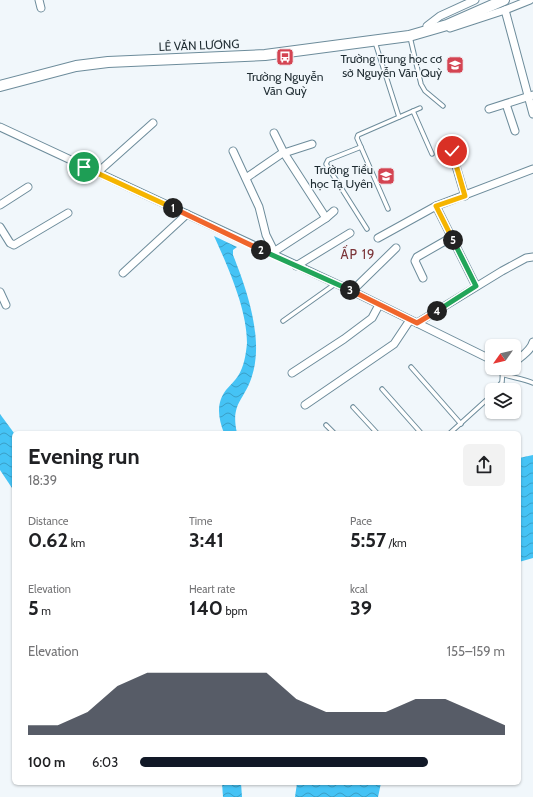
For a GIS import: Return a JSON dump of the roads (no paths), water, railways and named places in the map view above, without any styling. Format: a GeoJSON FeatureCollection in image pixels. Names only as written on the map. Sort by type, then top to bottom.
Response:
{"type":"FeatureCollection","features":[{"type":"Feature","properties":{"kind":"main road"},"geometry":{"type":"LineString","coordinates":[[466,14],[491,0]]}},
{"type":"Feature","properties":{"kind":"main road"},"geometry":{"type":"LineString","coordinates":[[466,14],[504,0]]}},
{"type":"Feature","properties":{"kind":"main road","name":"LÊ VĂN LƯƠNG"},"geometry":{"type":"LineString","coordinates":[[0,86],[76,66],[108,62],[265,55],[374,41],[405,36],[407,32],[427,28],[466,14]]}},
{"type":"Feature","properties":{"kind":"street"},"geometry":{"type":"LineString","coordinates":[[39,0],[41,8]]}},
{"type":"Feature","properties":{"kind":"street","name":"LÊ VĂN LƯƠNG"},"geometry":{"type":"LineString","coordinates":[[427,28],[440,16],[475,0]]}},
{"type":"Feature","properties":{"kind":"street","name":"LÊ VĂN LƯƠNG"},"geometry":{"type":"LineString","coordinates":[[427,28],[448,29],[530,0]]}},
{"type":"Feature","properties":{"kind":"street"},"geometry":{"type":"LineString","coordinates":[[505,10],[531,96],[533,114]]}},
{"type":"Feature","properties":{"kind":"street"},"geometry":{"type":"LineString","coordinates":[[489,109],[531,96]]}},
{"type":"Feature","properties":{"kind":"street"},"geometry":{"type":"LineString","coordinates":[[506,104],[515,131]]}},
{"type":"Feature","properties":{"kind":"street"},"geometry":{"type":"LineString","coordinates":[[97,173],[153,123]]}},
{"type":"Feature","properties":{"kind":"street"},"geometry":{"type":"LineString","coordinates":[[0,126],[97,173],[272,252],[296,266],[352,291],[485,357]]}},
{"type":"Feature","properties":{"kind":"street"},"geometry":{"type":"LineString","coordinates":[[274,132],[284,153],[326,218]]}},
{"type":"Feature","properties":{"kind":"street"},"geometry":{"type":"LineString","coordinates":[[246,178],[284,153],[312,144]]}},
{"type":"Feature","properties":{"kind":"street"},"geometry":{"type":"LineString","coordinates":[[450,146],[465,196]]}},
{"type":"Feature","properties":{"kind":"street"},"geometry":{"type":"LineString","coordinates":[[232,151],[259,207],[272,252]]}},
{"type":"Feature","properties":{"kind":"street"},"geometry":{"type":"LineString","coordinates":[[378,238],[436,206],[533,169]]}},
{"type":"Feature","properties":{"kind":"street"},"geometry":{"type":"LineString","coordinates":[[0,205],[28,187]]}},
{"type":"Feature","properties":{"kind":"street"},"geometry":{"type":"LineString","coordinates":[[436,206],[476,286]]}},
{"type":"Feature","properties":{"kind":"street"},"geometry":{"type":"LineString","coordinates":[[272,252],[326,218],[334,211]]}},
{"type":"Feature","properties":{"kind":"street"},"geometry":{"type":"LineString","coordinates":[[0,227],[10,244],[14,245],[68,213]]}},
{"type":"Feature","properties":{"kind":"street"},"geometry":{"type":"LineString","coordinates":[[123,274],[186,214]]}},
{"type":"Feature","properties":{"kind":"street"},"geometry":{"type":"LineString","coordinates":[[296,266],[350,233]]}},
{"type":"Feature","properties":{"kind":"street"},"geometry":{"type":"LineString","coordinates":[[423,278],[415,261],[417,257],[452,237]]}},
{"type":"Feature","properties":{"kind":"street"},"geometry":{"type":"LineString","coordinates":[[352,291],[396,248]]}},
{"type":"Feature","properties":{"kind":"street"},"geometry":{"type":"LineString","coordinates":[[417,323],[476,286],[526,258],[533,257]]}},
{"type":"Feature","properties":{"kind":"street"},"geometry":{"type":"LineString","coordinates":[[0,292],[6,305]]}},
{"type":"Feature","properties":{"kind":"street"},"geometry":{"type":"LineString","coordinates":[[292,373],[344,339],[372,318],[379,305]]}},
{"type":"Feature","properties":{"kind":"street"},"geometry":{"type":"LineString","coordinates":[[304,405],[394,344],[410,320]]}},
{"type":"Feature","properties":{"kind":"street"},"geometry":{"type":"LineString","coordinates":[[521,357],[532,346],[533,342]]}},
{"type":"Feature","properties":{"kind":"lane"},"geometry":{"type":"LineString","coordinates":[[405,36],[421,84],[425,91],[443,106]]}},
{"type":"Feature","properties":{"kind":"lane"},"geometry":{"type":"LineString","coordinates":[[374,41],[399,117]]}},
{"type":"Feature","properties":{"kind":"lane"},"geometry":{"type":"LineString","coordinates":[[388,209],[357,138],[358,135],[420,108]]}},
{"type":"Feature","properties":{"kind":"lane"},"geometry":{"type":"LineString","coordinates":[[413,111],[432,154]]}},
{"type":"Feature","properties":{"kind":"lane"},"geometry":{"type":"LineString","coordinates":[[361,148],[328,160],[326,164],[367,229]]}},
{"type":"Feature","properties":{"kind":"lane"},"geometry":{"type":"LineString","coordinates":[[283,321],[335,284]]}},
{"type":"Feature","properties":{"kind":"lane"},"geometry":{"type":"LineString","coordinates":[[411,367],[461,424]]}},
{"type":"Feature","properties":{"kind":"lane"},"geometry":{"type":"LineString","coordinates":[[504,375],[513,379],[522,378],[533,383]]}},
{"type":"Feature","properties":{"kind":"lane"},"geometry":{"type":"LineString","coordinates":[[382,389],[419,431]]}},
{"type":"Feature","properties":{"kind":"lane"},"geometry":{"type":"LineString","coordinates":[[452,431],[485,402]]}},
{"type":"Feature","properties":{"kind":"lane"},"geometry":{"type":"LineString","coordinates":[[353,407],[375,431]]}},
{"type":"Feature","properties":{"kind":"lane"},"geometry":{"type":"LineString","coordinates":[[326,424],[332,431]]}},
{"type":"Feature","properties":{"kind":"water"},"geometry":{"type":"Polygon","coordinates":[[[214,236],[237,247],[233,250],[233,255],[244,283],[255,331],[255,362],[249,384],[239,402],[235,415],[237,431],[223,431],[219,416],[219,405],[223,395],[237,378],[242,369],[247,347],[244,316],[236,288],[214,236]]]}},
{"type":"Feature","properties":{"kind":"water"},"geometry":{"type":"Polygon","coordinates":[[[0,414],[13,431],[12,488],[0,470],[0,414]]]}},
{"type":"Feature","properties":{"kind":"water"},"geometry":{"type":"Polygon","coordinates":[[[533,455],[533,558],[521,561],[521,458],[533,455]]]}},
{"type":"Feature","properties":{"kind":"water"},"geometry":{"type":"Polygon","coordinates":[[[222,785],[241,785],[242,797],[223,797],[222,785]]]}},
{"type":"Feature","properties":{"kind":"water"},"geometry":{"type":"Polygon","coordinates":[[[297,785],[381,785],[378,797],[295,797],[297,785]]]}},
{"type":"Feature","properties":{"kind":"place","name":"Trường Nguyễn Văn Quỳ"},"geometry":{"type":"Point","coordinates":[285,57]}},
{"type":"Feature","properties":{"kind":"place","name":"Trường Trung học cơ sở Nguyễn Văn Quỳ"},"geometry":{"type":"Point","coordinates":[455,65]}},
{"type":"Feature","properties":{"kind":"place","name":"Trường Tiểu học Tạ Uyên"},"geometry":{"type":"Point","coordinates":[386,176]}},
{"type":"Feature","properties":{"kind":"district","name":"ẤP 19"},"geometry":{"type":"Point","coordinates":[358,254]}}]}
